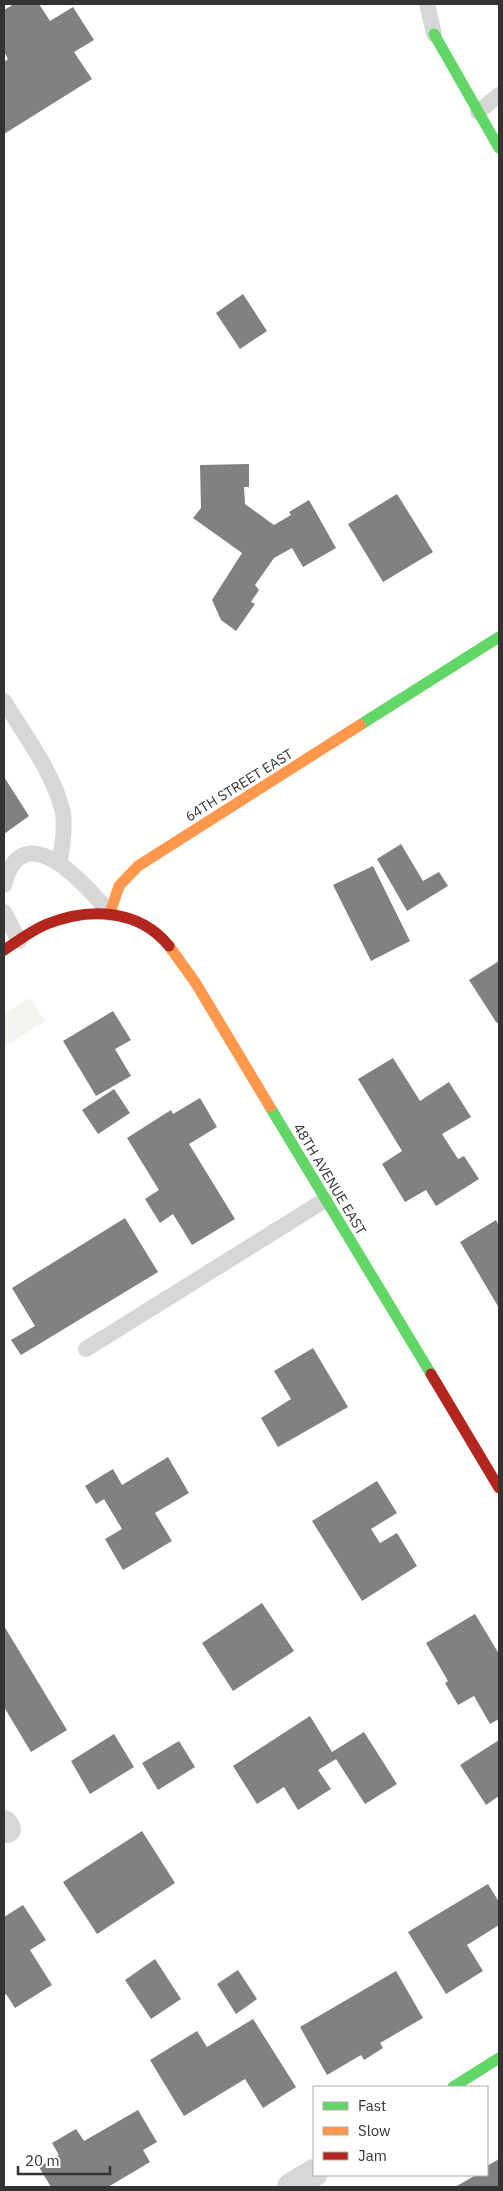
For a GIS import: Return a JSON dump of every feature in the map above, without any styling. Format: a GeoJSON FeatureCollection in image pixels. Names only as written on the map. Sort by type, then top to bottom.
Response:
{"type":"FeatureCollection","features":[{"type":"Feature","properties":{"kind":"street"},"geometry":{"type":"LineString","coordinates":[[434,34],[499,148]]}},
{"type":"Feature","properties":{"kind":"street","name":"64TH STREET EAST"},"geometry":{"type":"LineString","coordinates":[[110,913],[119,886],[138,866],[499,637]]}},
{"type":"Feature","properties":{"kind":"street"},"geometry":{"type":"LineString","coordinates":[[4,950],[46,925],[72,916],[110,913]]}},
{"type":"Feature","properties":{"kind":"street","name":"48TH AVENUE EAST"},"geometry":{"type":"LineString","coordinates":[[110,913],[128,916],[158,934],[194,982],[499,1488]]}},
{"type":"Feature","properties":{"kind":"street"},"geometry":{"type":"LineString","coordinates":[[455,2086],[499,2058]]}},
{"type":"Feature","properties":{"kind":"street"},"geometry":{"type":"LineString","coordinates":[[291,2187],[313,2174]]}},
{"type":"Feature","properties":{"kind":"lane"},"geometry":{"type":"LineString","coordinates":[[427,4],[434,34]]}},
{"type":"Feature","properties":{"kind":"lane"},"geometry":{"type":"LineString","coordinates":[[478,112],[499,95]]}},
{"type":"Feature","properties":{"kind":"lane"},"geometry":{"type":"LineString","coordinates":[[4,701],[38,756],[57,795],[63,815],[60,864]]}},
{"type":"Feature","properties":{"kind":"lane"},"geometry":{"type":"LineString","coordinates":[[4,885],[8,870],[18,859],[33,852],[47,856],[84,883],[110,913]]}},
{"type":"Feature","properties":{"kind":"lane"},"geometry":{"type":"LineString","coordinates":[[4,912],[19,940]]}},
{"type":"Feature","properties":{"kind":"lane"},"geometry":{"type":"LineString","coordinates":[[86,1350],[325,1200]]}},
{"type":"Feature","properties":{"kind":"shaded area"},"geometry":{"type":"Polygon","coordinates":[[[30,998],[45,1021],[4,1047],[4,1014],[30,998]]]}},
{"type":"Feature","properties":{"kind":"building"},"geometry":{"type":"Polygon","coordinates":[[[14,4],[39,4],[50,21],[73,7],[94,40],[74,52],[92,79],[4,134],[4,62],[8,59],[4,52],[4,10],[14,4]]]}},
{"type":"Feature","properties":{"kind":"building"},"geometry":{"type":"Polygon","coordinates":[[[243,294],[267,331],[240,349],[216,313],[243,294]]]}},
{"type":"Feature","properties":{"kind":"building"},"geometry":{"type":"Polygon","coordinates":[[[249,464],[249,487],[244,487],[245,504],[274,525],[291,515],[289,512],[309,500],[336,548],[303,567],[292,548],[274,558],[255,585],[259,590],[251,602],[255,604],[236,631],[221,620],[212,600],[242,553],[193,518],[201,508],[200,465],[249,464]]]}},
{"type":"Feature","properties":{"kind":"building"},"geometry":{"type":"Polygon","coordinates":[[[397,494],[433,552],[383,582],[348,524],[397,494]]]}},
{"type":"Feature","properties":{"kind":"building"},"geometry":{"type":"Polygon","coordinates":[[[4,777],[29,816],[4,834],[4,777]]]}},
{"type":"Feature","properties":{"kind":"building"},"geometry":{"type":"Polygon","coordinates":[[[401,844],[423,881],[439,872],[448,886],[407,911],[377,859],[401,844]]]}},
{"type":"Feature","properties":{"kind":"building"},"geometry":{"type":"Polygon","coordinates":[[[373,866],[410,941],[371,961],[333,885],[373,866]]]}},
{"type":"Feature","properties":{"kind":"building"},"geometry":{"type":"Polygon","coordinates":[[[499,961],[499,1024],[469,980],[499,961]]]}},
{"type":"Feature","properties":{"kind":"building"},"geometry":{"type":"Polygon","coordinates":[[[113,1011],[131,1040],[115,1049],[131,1076],[96,1096],[63,1041],[113,1011]]]}},
{"type":"Feature","properties":{"kind":"building"},"geometry":{"type":"Polygon","coordinates":[[[393,1058],[420,1101],[449,1082],[471,1117],[442,1134],[458,1159],[464,1156],[479,1179],[436,1206],[426,1190],[405,1202],[382,1164],[402,1151],[358,1079],[393,1058]]]}},
{"type":"Feature","properties":{"kind":"building"},"geometry":{"type":"Polygon","coordinates":[[[114,1089],[130,1113],[98,1134],[82,1110],[114,1089]]]}},
{"type":"Feature","properties":{"kind":"building"},"geometry":{"type":"Polygon","coordinates":[[[200,1098],[217,1127],[189,1144],[235,1219],[192,1245],[173,1214],[160,1223],[145,1199],[159,1190],[127,1138],[171,1110],[173,1114],[200,1098]]]}},
{"type":"Feature","properties":{"kind":"building"},"geometry":{"type":"Polygon","coordinates":[[[125,1218],[158,1272],[21,1355],[11,1340],[35,1326],[12,1288],[125,1218]]]}},
{"type":"Feature","properties":{"kind":"building"},"geometry":{"type":"Polygon","coordinates":[[[496,1220],[499,1226],[499,1308],[460,1242],[496,1220]]]}},
{"type":"Feature","properties":{"kind":"building"},"geometry":{"type":"Polygon","coordinates":[[[313,1348],[348,1407],[278,1447],[261,1418],[291,1399],[274,1371],[313,1348]]]}},
{"type":"Feature","properties":{"kind":"building"},"geometry":{"type":"Polygon","coordinates":[[[168,1457],[189,1493],[155,1513],[172,1541],[123,1570],[105,1539],[122,1529],[104,1499],[96,1504],[85,1486],[113,1469],[122,1485],[168,1457]]]}},
{"type":"Feature","properties":{"kind":"building"},"geometry":{"type":"Polygon","coordinates":[[[377,1481],[397,1513],[371,1529],[380,1543],[397,1533],[417,1566],[362,1601],[312,1521],[377,1481]]]}},
{"type":"Feature","properties":{"kind":"building"},"geometry":{"type":"Polygon","coordinates":[[[262,1603],[294,1651],[233,1691],[202,1643],[262,1603]]]}},
{"type":"Feature","properties":{"kind":"building"},"geometry":{"type":"Polygon","coordinates":[[[475,1614],[499,1654],[499,1719],[490,1724],[474,1696],[458,1705],[445,1683],[448,1681],[426,1643],[475,1614]]]}},
{"type":"Feature","properties":{"kind":"building"},"geometry":{"type":"Polygon","coordinates":[[[4,1626],[67,1730],[31,1752],[4,1707],[4,1626]]]}},
{"type":"Feature","properties":{"kind":"building"},"geometry":{"type":"Polygon","coordinates":[[[310,1716],[332,1752],[364,1732],[397,1784],[365,1804],[336,1759],[318,1770],[331,1789],[298,1810],[284,1787],[257,1804],[233,1766],[310,1716]]]}},
{"type":"Feature","properties":{"kind":"building"},"geometry":{"type":"Polygon","coordinates":[[[114,1734],[134,1767],[90,1794],[71,1761],[114,1734]]]}},
{"type":"Feature","properties":{"kind":"building"},"geometry":{"type":"Polygon","coordinates":[[[499,1740],[499,1796],[486,1805],[460,1765],[499,1740]]]}},
{"type":"Feature","properties":{"kind":"building"},"geometry":{"type":"Polygon","coordinates":[[[179,1741],[195,1767],[158,1790],[142,1763],[179,1741]]]}},
{"type":"Feature","properties":{"kind":"building"},"geometry":{"type":"Polygon","coordinates":[[[142,1831],[175,1883],[97,1934],[63,1882],[142,1831]]]}},
{"type":"Feature","properties":{"kind":"building"},"geometry":{"type":"Polygon","coordinates":[[[488,1884],[499,1902],[499,1925],[467,1945],[483,1971],[446,1994],[408,1932],[488,1884]]]}},
{"type":"Feature","properties":{"kind":"building"},"geometry":{"type":"Polygon","coordinates":[[[23,1905],[46,1940],[30,1950],[52,1985],[15,2008],[6,1994],[4,1996],[4,1917],[23,1905]]]}},
{"type":"Feature","properties":{"kind":"building"},"geometry":{"type":"Polygon","coordinates":[[[155,1959],[181,1999],[151,2019],[125,1980],[155,1959]]]}},
{"type":"Feature","properties":{"kind":"building"},"geometry":{"type":"Polygon","coordinates":[[[238,1970],[257,1999],[236,2014],[217,1984],[238,1970]]]}},
{"type":"Feature","properties":{"kind":"building"},"geometry":{"type":"Polygon","coordinates":[[[396,1971],[423,2018],[380,2043],[383,2048],[364,2060],[361,2055],[327,2075],[300,2027],[396,1971]]]}},
{"type":"Feature","properties":{"kind":"building"},"geometry":{"type":"Polygon","coordinates":[[[253,2019],[296,2087],[263,2108],[245,2079],[184,2116],[150,2060],[197,2031],[207,2047],[253,2019]]]}},
{"type":"Feature","properties":{"kind":"building"},"geometry":{"type":"Polygon","coordinates":[[[138,2110],[157,2142],[143,2150],[150,2162],[108,2187],[51,2187],[39,2167],[59,2155],[52,2143],[76,2129],[84,2141],[138,2110]]]}},
{"type":"Feature","properties":{"kind":"building"},"geometry":{"type":"Polygon","coordinates":[[[499,2159],[499,2187],[455,2187],[474,2176],[488,2176],[488,2165],[499,2159]]]}},
{"type":"Feature","properties":{"kind":"traffic: fast"},"geometry":{"type":"LineString","coordinates":[[434,34],[499,148]]}},
{"type":"Feature","properties":{"kind":"traffic: fast"},"geometry":{"type":"LineString","coordinates":[[360,725],[499,637]]}},
{"type":"Feature","properties":{"kind":"traffic: fast"},"geometry":{"type":"LineString","coordinates":[[270,1107],[431,1374]]}},
{"type":"Feature","properties":{"kind":"traffic: fast"},"geometry":{"type":"LineString","coordinates":[[455,2086],[499,2058]]}},
{"type":"Feature","properties":{"kind":"traffic: slow"},"geometry":{"type":"LineString","coordinates":[[110,913],[119,886],[138,866],[360,725]]}},
{"type":"Feature","properties":{"kind":"traffic: slow"},"geometry":{"type":"LineString","coordinates":[[169,946],[195,982],[270,1107]]}},
{"type":"Feature","properties":{"kind":"traffic: jam"},"geometry":{"type":"LineString","coordinates":[[4,950],[30,932],[47,924],[80,915],[96,914],[128,918],[157,934],[169,946]]}},
{"type":"Feature","properties":{"kind":"traffic: jam"},"geometry":{"type":"LineString","coordinates":[[431,1374],[499,1488]]}}]}
